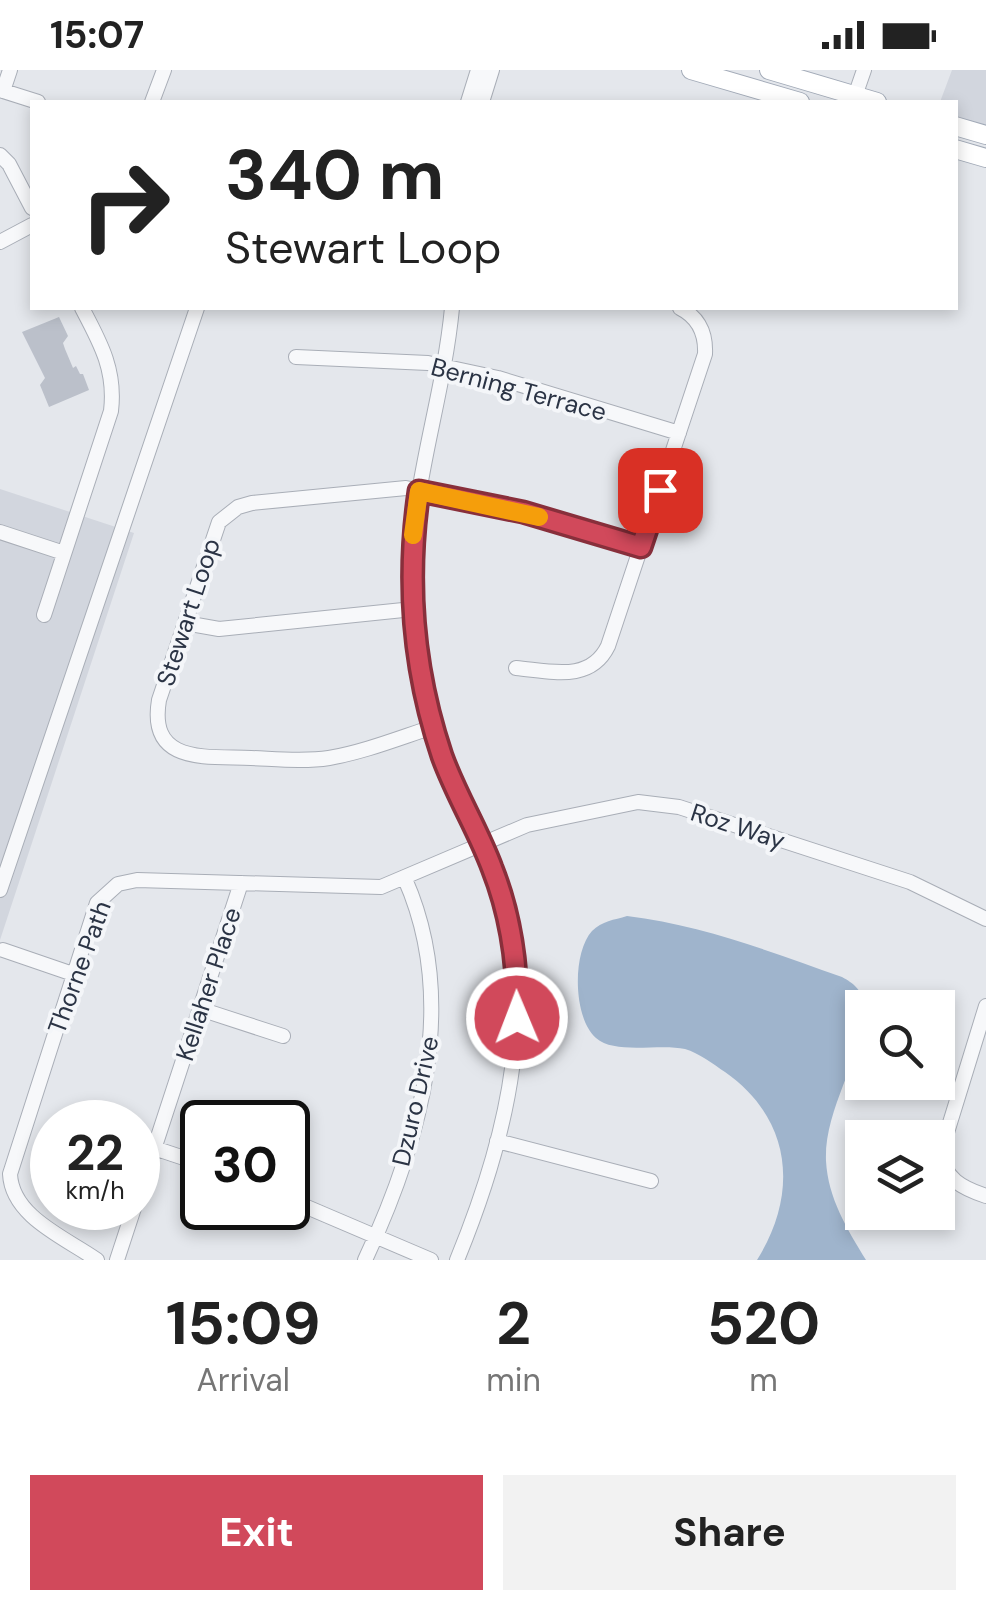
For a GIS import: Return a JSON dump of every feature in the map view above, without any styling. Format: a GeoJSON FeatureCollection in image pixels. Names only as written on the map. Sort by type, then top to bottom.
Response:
{"type":"FeatureCollection","features":[{"type":"Feature","properties":{"kind":"main road"},"geometry":{"type":"LineString","coordinates":[[691,70],[793,100]]}},
{"type":"Feature","properties":{"kind":"main road"},"geometry":{"type":"LineString","coordinates":[[768,70],[853,99]]}},
{"type":"Feature","properties":{"kind":"main road"},"geometry":{"type":"LineString","coordinates":[[958,127],[986,135]]}},
{"type":"Feature","properties":{"kind":"main road"},"geometry":{"type":"LineString","coordinates":[[958,149],[986,158]]}},
{"type":"Feature","properties":{"kind":"street"},"geometry":{"type":"LineString","coordinates":[[10,70],[2,91],[31,100]]}},
{"type":"Feature","properties":{"kind":"street"},"geometry":{"type":"LineString","coordinates":[[153,100],[164,70]]}},
{"type":"Feature","properties":{"kind":"street"},"geometry":{"type":"LineString","coordinates":[[469,100],[478,70]]}},
{"type":"Feature","properties":{"kind":"street"},"geometry":{"type":"LineString","coordinates":[[483,100],[492,70]]}},
{"type":"Feature","properties":{"kind":"street"},"geometry":{"type":"LineString","coordinates":[[853,99],[864,70]]}},
{"type":"Feature","properties":{"kind":"street"},"geometry":{"type":"LineString","coordinates":[[0,155],[30,204]]}},
{"type":"Feature","properties":{"kind":"street"},"geometry":{"type":"LineString","coordinates":[[0,242],[30,226]]}},
{"type":"Feature","properties":{"kind":"street"},"geometry":{"type":"LineString","coordinates":[[44,615],[111,410],[114,388],[108,360],[83,310]]}},
{"type":"Feature","properties":{"kind":"street"},"geometry":{"type":"LineString","coordinates":[[0,890],[196,310]]}},
{"type":"Feature","properties":{"kind":"street"},"geometry":{"type":"LineString","coordinates":[[452,310],[419,491],[413,545],[413,610],[420,673],[433,727],[505,907],[518,991],[514,1054],[497,1141],[457,1260]]}},
{"type":"Feature","properties":{"kind":"street"},"geometry":{"type":"LineString","coordinates":[[516,668],[570,673],[596,663],[608,646],[706,346],[696,318],[683,310]]}},
{"type":"Feature","properties":{"kind":"street","name":"Berning Terrace"},"geometry":{"type":"LineString","coordinates":[[296,356],[428,363],[498,378],[679,433]]}},
{"type":"Feature","properties":{"kind":"street","name":"Stewart Loop"},"geometry":{"type":"LineString","coordinates":[[433,727],[324,759],[205,758],[183,753],[166,741],[157,720],[159,700],[219,522],[238,507],[406,488],[523,512],[641,547]]}},
{"type":"Feature","properties":{"kind":"street"},"geometry":{"type":"LineString","coordinates":[[0,532],[64,553]]}},
{"type":"Feature","properties":{"kind":"street"},"geometry":{"type":"LineString","coordinates":[[185,623],[218,630],[413,610]]}},
{"type":"Feature","properties":{"kind":"street","name":"Roz Way"},"geometry":{"type":"LineString","coordinates":[[482,844],[527,825],[638,802],[668,805],[910,882],[986,920]]}},
{"type":"Feature","properties":{"kind":"street","name":"Thorne Path"},"geometry":{"type":"LineString","coordinates":[[97,1260],[21,1207],[10,1184],[12,1163],[97,903],[118,884],[137,880],[381,887],[482,844]]}},
{"type":"Feature","properties":{"kind":"street","name":"Dzuro Drive"},"geometry":{"type":"LineString","coordinates":[[365,1260],[409,1142],[433,1029],[427,948],[405,880]]}},
{"type":"Feature","properties":{"kind":"street","name":"Kellaher Place"},"geometry":{"type":"LineString","coordinates":[[160,1130],[241,883]]}},
{"type":"Feature","properties":{"kind":"street"},"geometry":{"type":"LineString","coordinates":[[3,950],[73,974]]}},
{"type":"Feature","properties":{"kind":"street"},"geometry":{"type":"LineString","coordinates":[[986,1006],[941,1152],[954,1181],[986,1196]]}},
{"type":"Feature","properties":{"kind":"street"},"geometry":{"type":"LineString","coordinates":[[200,1009],[283,1036]]}},
{"type":"Feature","properties":{"kind":"street"},"geometry":{"type":"LineString","coordinates":[[497,1141],[651,1181]]}},
{"type":"Feature","properties":{"kind":"street"},"geometry":{"type":"LineString","coordinates":[[310,1208],[430,1260]]}},
{"type":"Feature","properties":{"kind":"street"},"geometry":{"type":"LineString","coordinates":[[117,1260],[127,1230]]}},
{"type":"Feature","properties":{"kind":"shaded area"},"geometry":{"type":"Polygon","coordinates":[[[952,70],[986,70],[986,129],[958,120],[958,100],[941,100],[952,70]]]}},
{"type":"Feature","properties":{"kind":"shaded area"},"geometry":{"type":"Polygon","coordinates":[[[0,489],[134,533],[0,940],[0,489]]]}},
{"type":"Feature","properties":{"kind":"water"},"geometry":{"type":"Polygon","coordinates":[[[627,916],[709,933],[842,977],[858,990],[845,990],[845,1081],[831,1121],[826,1161],[845,1230],[849,1230],[866,1260],[757,1260],[779,1209],[783,1183],[776,1134],[747,1091],[695,1053],[675,1048],[614,1046],[596,1038],[588,1029],[579,1001],[578,969],[585,941],[608,921],[627,916]]]}},
{"type":"Feature","properties":{"kind":"building"},"geometry":{"type":"Polygon","coordinates":[[[59,317],[68,336],[63,343],[65,349],[89,390],[49,407],[40,385],[45,378],[22,332],[59,317]]]}},
{"type":"Feature","properties":{"kind":"slow traffic"},"geometry":{"type":"LineString","coordinates":[[413,535],[419,491],[539,517]]}},
{"type":"Feature","properties":{"kind":"route"},"geometry":{"type":"LineString","coordinates":[[517,1018],[515,954],[505,907],[492,866],[442,757],[420,673],[412,583],[419,491],[523,512],[641,547],[660,490]]}}]}
